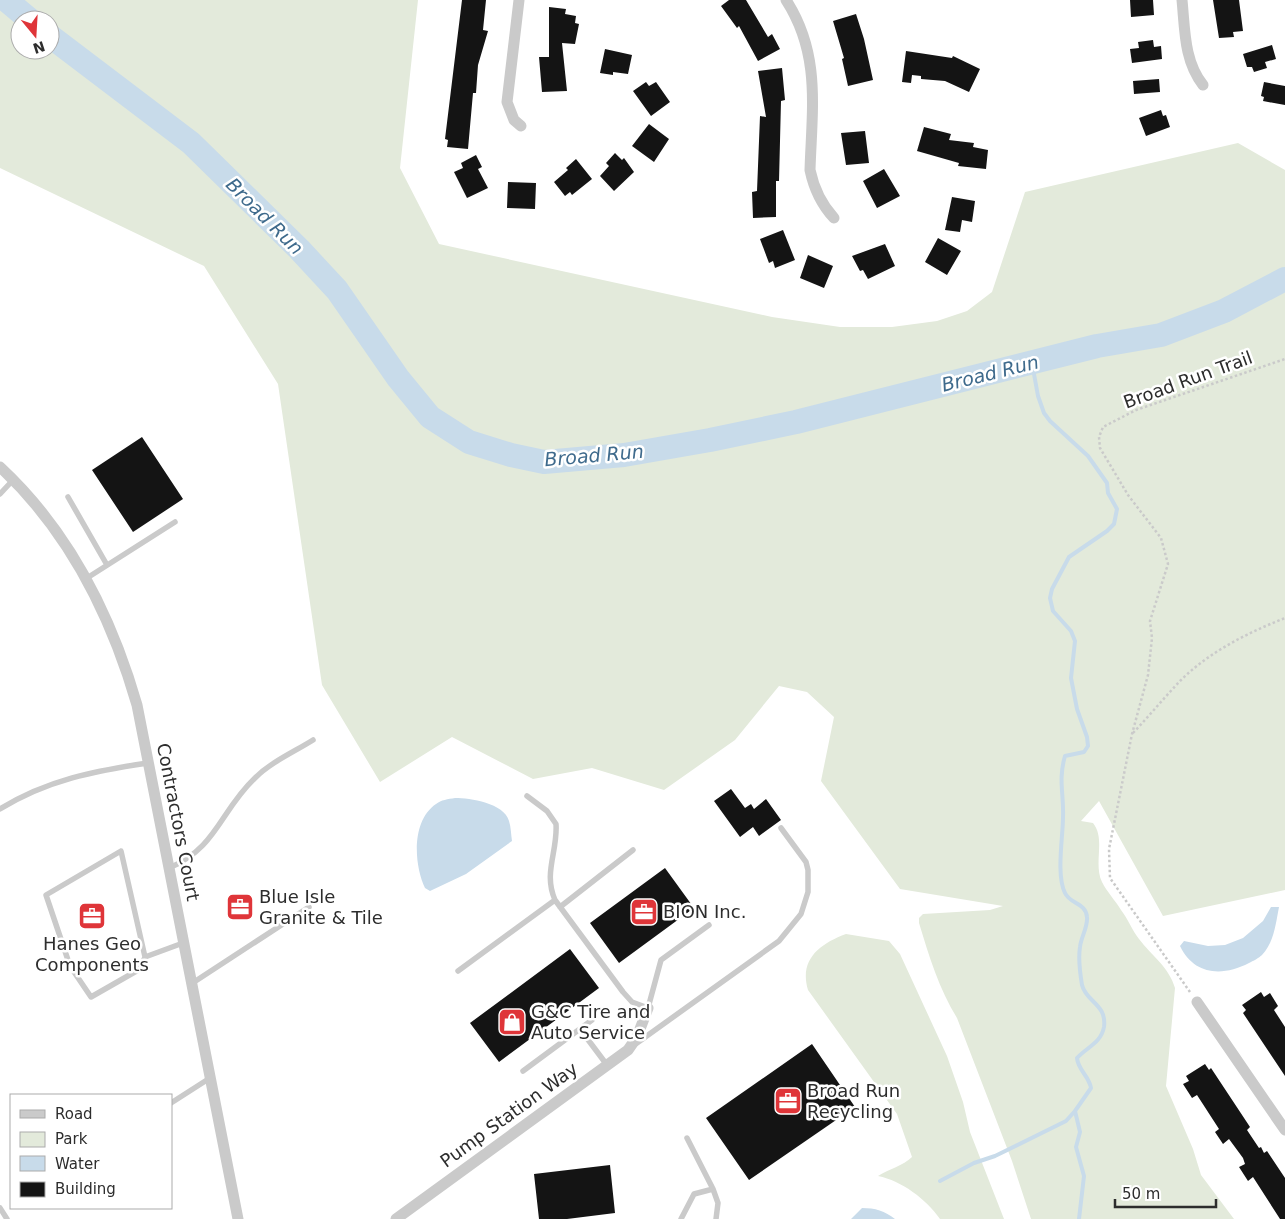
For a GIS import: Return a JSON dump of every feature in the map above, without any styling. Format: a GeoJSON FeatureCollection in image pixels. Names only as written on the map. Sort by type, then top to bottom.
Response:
{"type":"FeatureCollection","features":[{"type":"Feature","properties":{"kind":"street"},"geometry":{"type":"LineString","coordinates":[[519,0],[507,102],[514,120],[520,126]]}},
{"type":"Feature","properties":{"kind":"street"},"geometry":{"type":"LineString","coordinates":[[786,0],[803,32],[812,64],[813,92],[810,170],[819,197],[834,218]]}},
{"type":"Feature","properties":{"kind":"street"},"geometry":{"type":"LineString","coordinates":[[1182,0],[1187,50],[1191,65],[1203,85]]}},
{"type":"Feature","properties":{"kind":"street","name":"Contractors Court"},"geometry":{"type":"LineString","coordinates":[[0,467],[43,511],[87,578],[116,638],[125,664],[137,705],[238,1219]]}},
{"type":"Feature","properties":{"kind":"street"},"geometry":{"type":"LineString","coordinates":[[1197,1002],[1285,1130]]}},
{"type":"Feature","properties":{"kind":"street","name":"Pump Station Way"},"geometry":{"type":"LineString","coordinates":[[396,1219],[628,1050],[637,1037],[648,1008]]}},
{"type":"Feature","properties":{"kind":"lane"},"geometry":{"type":"LineString","coordinates":[[0,494],[13,480]]}},
{"type":"Feature","properties":{"kind":"lane"},"geometry":{"type":"LineString","coordinates":[[68,497],[107,565]]}},
{"type":"Feature","properties":{"kind":"lane"},"geometry":{"type":"LineString","coordinates":[[87,578],[175,522]]}},
{"type":"Feature","properties":{"kind":"lane"},"geometry":{"type":"LineString","coordinates":[[169,868],[188,860],[200,850],[240,794],[255,777],[313,740]]}},
{"type":"Feature","properties":{"kind":"lane"},"geometry":{"type":"LineString","coordinates":[[0,809],[16,799],[61,779],[148,763]]}},
{"type":"Feature","properties":{"kind":"lane"},"geometry":{"type":"LineString","coordinates":[[527,796],[548,810],[556,824],[549,869],[549,882],[555,900],[632,1002],[648,1008],[662,960],[709,925]]}},
{"type":"Feature","properties":{"kind":"lane"},"geometry":{"type":"LineString","coordinates":[[628,1050],[779,941],[798,918],[805,907],[809,881],[808,870],[806,862],[781,828]]}},
{"type":"Feature","properties":{"kind":"lane"},"geometry":{"type":"LineString","coordinates":[[145,957],[121,850],[46,895],[70,966],[91,997],[140,969],[145,957],[183,942]]}},
{"type":"Feature","properties":{"kind":"lane"},"geometry":{"type":"LineString","coordinates":[[560,907],[633,850]]}},
{"type":"Feature","properties":{"kind":"lane"},"geometry":{"type":"LineString","coordinates":[[458,971],[555,900]]}},
{"type":"Feature","properties":{"kind":"lane"},"geometry":{"type":"LineString","coordinates":[[191,984],[309,907]]}},
{"type":"Feature","properties":{"kind":"lane"},"geometry":{"type":"LineString","coordinates":[[524,1071],[592,1020]]}},
{"type":"Feature","properties":{"kind":"lane"},"geometry":{"type":"LineString","coordinates":[[580,1029],[607,1065]]}},
{"type":"Feature","properties":{"kind":"lane"},"geometry":{"type":"LineString","coordinates":[[172,1102],[210,1078]]}},
{"type":"Feature","properties":{"kind":"lane"},"geometry":{"type":"LineString","coordinates":[[687,1138],[713,1188],[718,1203],[716,1219]]}},
{"type":"Feature","properties":{"kind":"lane"},"geometry":{"type":"LineString","coordinates":[[681,1219],[694,1194],[713,1188]]}},
{"type":"Feature","properties":{"kind":"lane"},"geometry":{"type":"LineString","coordinates":[[0,1208],[7,1219]]}},
{"type":"Feature","properties":{"kind":"path","name":"Broad Run Trail"},"geometry":{"type":"LineString","coordinates":[[1197,1002],[1110,878],[1109,849],[1132,734],[1148,675],[1152,638],[1150,621],[1168,564],[1161,538],[1128,495],[1100,448],[1099,437],[1103,427],[1136,410],[1285,359]]}},
{"type":"Feature","properties":{"kind":"path"},"geometry":{"type":"LineString","coordinates":[[1132,734],[1181,680],[1205,660],[1238,639],[1285,618]]}},
{"type":"Feature","properties":{"kind":"green space"},"geometry":{"type":"Polygon","coordinates":[[[0,0],[418,0],[400,168],[439,244],[772,317],[840,327],[892,327],[937,321],[967,311],[992,292],[1025,192],[1238,143],[1285,170],[1285,890],[1163,916],[1099,801],[1081,821],[1093,823],[1097,829],[1099,836],[1099,867],[1104,886],[1137,936],[1169,974],[1175,988],[1166,1086],[1193,1149],[1201,1175],[1234,1219],[1031,1219],[1012,1161],[957,1018],[935,972],[919,923],[919,918],[923,914],[990,910],[1003,906],[900,889],[821,781],[834,717],[807,692],[779,686],[735,740],[664,790],[592,768],[533,779],[452,737],[380,782],[322,685],[278,384],[204,266],[0,168],[0,0]]]}},
{"type":"Feature","properties":{"kind":"green space"},"geometry":{"type":"Polygon","coordinates":[[[846,934],[889,941],[900,954],[947,1056],[963,1102],[970,1132],[1004,1219],[940,1219],[913,1192],[896,1182],[878,1176],[912,1157],[897,1114],[808,990],[806,979],[806,970],[814,954],[827,943],[846,934]]]}},
{"type":"Feature","properties":{"kind":"water"},"geometry":{"type":"Polygon","coordinates":[[[455,798],[486,803],[501,810],[509,821],[512,841],[466,874],[430,891],[425,888],[419,868],[417,844],[419,832],[422,821],[436,804],[455,798]]]}},
{"type":"Feature","properties":{"kind":"water"},"geometry":{"type":"Polygon","coordinates":[[[1271,907],[1279,907],[1274,932],[1269,945],[1261,956],[1239,967],[1219,971],[1201,968],[1186,956],[1180,946],[1184,941],[1208,946],[1225,945],[1243,938],[1263,921],[1271,907]]]}},
{"type":"Feature","properties":{"kind":"water"},"geometry":{"type":"Polygon","coordinates":[[[862,1208],[880,1210],[895,1219],[851,1219],[862,1208]]]}},
{"type":"Feature","properties":{"kind":"building"},"geometry":{"type":"Polygon","coordinates":[[[462,0],[486,0],[483,30],[488,31],[478,65],[476,93],[473,93],[468,149],[447,147],[448,140],[445,139],[462,0]]]}},
{"type":"Feature","properties":{"kind":"building"},"geometry":{"type":"Polygon","coordinates":[[[729,0],[746,0],[768,37],[772,34],[780,49],[758,61],[739,26],[737,28],[721,6],[729,0]]]}},
{"type":"Feature","properties":{"kind":"building"},"geometry":{"type":"Polygon","coordinates":[[[1130,0],[1153,0],[1154,15],[1131,17],[1130,0]]]}},
{"type":"Feature","properties":{"kind":"building"},"geometry":{"type":"Polygon","coordinates":[[[1213,0],[1239,0],[1243,31],[1233,32],[1234,37],[1219,38],[1213,0]]]}},
{"type":"Feature","properties":{"kind":"building"},"geometry":{"type":"Polygon","coordinates":[[[549,7],[566,9],[565,14],[576,16],[575,23],[579,24],[575,44],[562,43],[567,91],[542,92],[539,57],[549,57],[549,7]]]}},
{"type":"Feature","properties":{"kind":"building"},"geometry":{"type":"Polygon","coordinates":[[[856,14],[864,39],[873,80],[848,86],[842,59],[844,58],[833,21],[856,14]]]}},
{"type":"Feature","properties":{"kind":"building"},"geometry":{"type":"Polygon","coordinates":[[[1153,40],[1154,47],[1161,46],[1162,59],[1132,63],[1130,49],[1139,48],[1138,42],[1153,40]]]}},
{"type":"Feature","properties":{"kind":"building"},"geometry":{"type":"Polygon","coordinates":[[[1272,45],[1276,59],[1265,62],[1267,68],[1254,72],[1252,67],[1247,67],[1243,54],[1272,45]]]}},
{"type":"Feature","properties":{"kind":"building"},"geometry":{"type":"Polygon","coordinates":[[[605,49],[632,55],[628,74],[613,72],[613,75],[600,73],[605,49]]]}},
{"type":"Feature","properties":{"kind":"building"},"geometry":{"type":"Polygon","coordinates":[[[906,51],[952,58],[953,56],[980,69],[969,92],[945,81],[921,79],[921,76],[912,75],[911,83],[902,82],[906,51]]]}},
{"type":"Feature","properties":{"kind":"building"},"geometry":{"type":"Polygon","coordinates":[[[782,68],[785,100],[781,101],[779,181],[776,181],[776,217],[753,218],[752,192],[757,191],[760,116],[766,117],[758,71],[782,68]]]}},
{"type":"Feature","properties":{"kind":"building"},"geometry":{"type":"Polygon","coordinates":[[[1159,79],[1160,92],[1134,94],[1133,81],[1159,79]]]}},
{"type":"Feature","properties":{"kind":"building"},"geometry":{"type":"Polygon","coordinates":[[[646,82],[649,86],[656,82],[670,102],[651,116],[633,91],[646,82]]]}},
{"type":"Feature","properties":{"kind":"building"},"geometry":{"type":"Polygon","coordinates":[[[1264,82],[1285,86],[1285,105],[1263,101],[1264,97],[1261,96],[1264,82]]]}},
{"type":"Feature","properties":{"kind":"building"},"geometry":{"type":"Polygon","coordinates":[[[1161,110],[1163,116],[1166,115],[1170,127],[1146,136],[1139,118],[1161,110]]]}},
{"type":"Feature","properties":{"kind":"building"},"geometry":{"type":"Polygon","coordinates":[[[649,124],[669,139],[654,162],[632,146],[649,124]]]}},
{"type":"Feature","properties":{"kind":"building"},"geometry":{"type":"Polygon","coordinates":[[[924,127],[951,134],[949,140],[974,143],[973,147],[988,150],[986,169],[958,166],[959,163],[917,151],[924,127]]]}},
{"type":"Feature","properties":{"kind":"building"},"geometry":{"type":"Polygon","coordinates":[[[865,131],[869,163],[846,165],[841,133],[865,131]]]}},
{"type":"Feature","properties":{"kind":"building"},"geometry":{"type":"Polygon","coordinates":[[[615,153],[622,160],[624,158],[634,172],[614,191],[600,176],[609,166],[606,163],[615,153]]]}},
{"type":"Feature","properties":{"kind":"building"},"geometry":{"type":"Polygon","coordinates":[[[476,155],[482,167],[478,169],[488,188],[467,198],[454,172],[463,168],[461,163],[476,155]]]}},
{"type":"Feature","properties":{"kind":"building"},"geometry":{"type":"Polygon","coordinates":[[[576,159],[592,179],[572,195],[570,192],[565,196],[554,182],[568,170],[566,168],[576,159]]]}},
{"type":"Feature","properties":{"kind":"building"},"geometry":{"type":"Polygon","coordinates":[[[884,169],[900,196],[877,208],[863,181],[884,169]]]}},
{"type":"Feature","properties":{"kind":"building"},"geometry":{"type":"Polygon","coordinates":[[[508,182],[536,183],[535,209],[507,208],[508,182]]]}},
{"type":"Feature","properties":{"kind":"building"},"geometry":{"type":"Polygon","coordinates":[[[952,197],[975,201],[972,222],[962,220],[960,232],[945,230],[952,197]]]}},
{"type":"Feature","properties":{"kind":"building"},"geometry":{"type":"Polygon","coordinates":[[[783,230],[795,260],[775,268],[773,261],[769,263],[760,239],[783,230]]]}},
{"type":"Feature","properties":{"kind":"building"},"geometry":{"type":"Polygon","coordinates":[[[938,238],[961,251],[947,275],[925,262],[938,238]]]}},
{"type":"Feature","properties":{"kind":"building"},"geometry":{"type":"Polygon","coordinates":[[[885,244],[895,266],[868,279],[863,270],[860,271],[852,256],[885,244]]]}},
{"type":"Feature","properties":{"kind":"building"},"geometry":{"type":"Polygon","coordinates":[[[808,255],[833,266],[824,288],[800,278],[808,255]]]}},
{"type":"Feature","properties":{"kind":"building"},"geometry":{"type":"Polygon","coordinates":[[[142,437],[183,499],[133,532],[92,470],[142,437]]]}},
{"type":"Feature","properties":{"kind":"building"},"geometry":{"type":"Polygon","coordinates":[[[731,789],[745,808],[751,804],[754,809],[766,799],[781,820],[759,836],[753,827],[740,837],[714,801],[731,789]]]}},
{"type":"Feature","properties":{"kind":"building"},"geometry":{"type":"Polygon","coordinates":[[[665,868],[694,908],[619,963],[590,923],[665,868]]]}},
{"type":"Feature","properties":{"kind":"building"},"geometry":{"type":"Polygon","coordinates":[[[570,949],[599,988],[499,1062],[470,1023],[570,949]]]}},
{"type":"Feature","properties":{"kind":"building"},"geometry":{"type":"Polygon","coordinates":[[[1261,992],[1264,997],[1270,993],[1278,1006],[1274,1010],[1285,1027],[1285,1076],[1243,1013],[1246,1010],[1242,1005],[1261,992]]]}},
{"type":"Feature","properties":{"kind":"building"},"geometry":{"type":"Polygon","coordinates":[[[812,1044],[855,1107],[749,1180],[706,1118],[812,1044]]]}},
{"type":"Feature","properties":{"kind":"building"},"geometry":{"type":"Polygon","coordinates":[[[1205,1064],[1209,1070],[1211,1068],[1250,1127],[1247,1130],[1259,1148],[1261,1147],[1264,1153],[1267,1151],[1285,1178],[1285,1219],[1280,1219],[1253,1177],[1248,1181],[1239,1167],[1245,1164],[1243,1158],[1229,1139],[1223,1144],[1215,1132],[1219,1129],[1197,1095],[1192,1098],[1183,1084],[1189,1081],[1186,1076],[1205,1064]]]}},
{"type":"Feature","properties":{"kind":"building"},"geometry":{"type":"Polygon","coordinates":[[[610,1165],[615,1213],[567,1219],[539,1219],[534,1174],[610,1165]]]}},
{"type":"Feature","properties":{"kind":"waterway","name":"Broad Run"},"geometry":{"type":"LineString","coordinates":[[6,0],[18,10]]}},
{"type":"Feature","properties":{"kind":"waterway","name":"Broad Run"},"geometry":{"type":"LineString","coordinates":[[60,44],[191,143],[299,249],[337,290],[398,378],[430,417],[469,442],[511,455],[544,462],[624,455],[710,440],[796,422],[1097,346],[1161,335],[1224,311],[1285,279]]}},
{"type":"Feature","properties":{"kind":"waterway"},"geometry":{"type":"LineString","coordinates":[[1032,363],[1038,396],[1044,413],[1050,421],[1088,456],[1107,483],[1108,493],[1117,509],[1114,524],[1107,531],[1069,557],[1052,589],[1050,598],[1053,611],[1071,631],[1075,641],[1071,678],[1077,709],[1087,737],[1088,746],[1084,752],[1065,756],[1063,765],[1062,885],[1067,897],[1081,906],[1086,912],[1086,924],[1079,952],[1082,985],[1084,991],[1099,1008],[1104,1019],[1104,1027],[1100,1037],[1077,1058],[1079,1066],[1091,1088],[1075,1111],[1080,1132],[1076,1147],[1084,1176],[1079,1219]]}},
{"type":"Feature","properties":{"kind":"waterway"},"geometry":{"type":"LineString","coordinates":[[940,1181],[974,1163],[995,1156],[1066,1121],[1075,1111]]}},
{"type":"Feature","properties":{"kind":"place","name":"Blue Isle Granite & Tile"},"geometry":{"type":"Point","coordinates":[240,907]}},
{"type":"Feature","properties":{"kind":"place","name":"BION Inc."},"geometry":{"type":"Point","coordinates":[644,912]}},
{"type":"Feature","properties":{"kind":"place","name":"Hanes Geo Components"},"geometry":{"type":"Point","coordinates":[92,916]}},
{"type":"Feature","properties":{"kind":"place","name":"G&C Tire and Auto Service"},"geometry":{"type":"Point","coordinates":[512,1022]}},
{"type":"Feature","properties":{"kind":"place","name":"Broad Run Recycling"},"geometry":{"type":"Point","coordinates":[788,1101]}}]}
